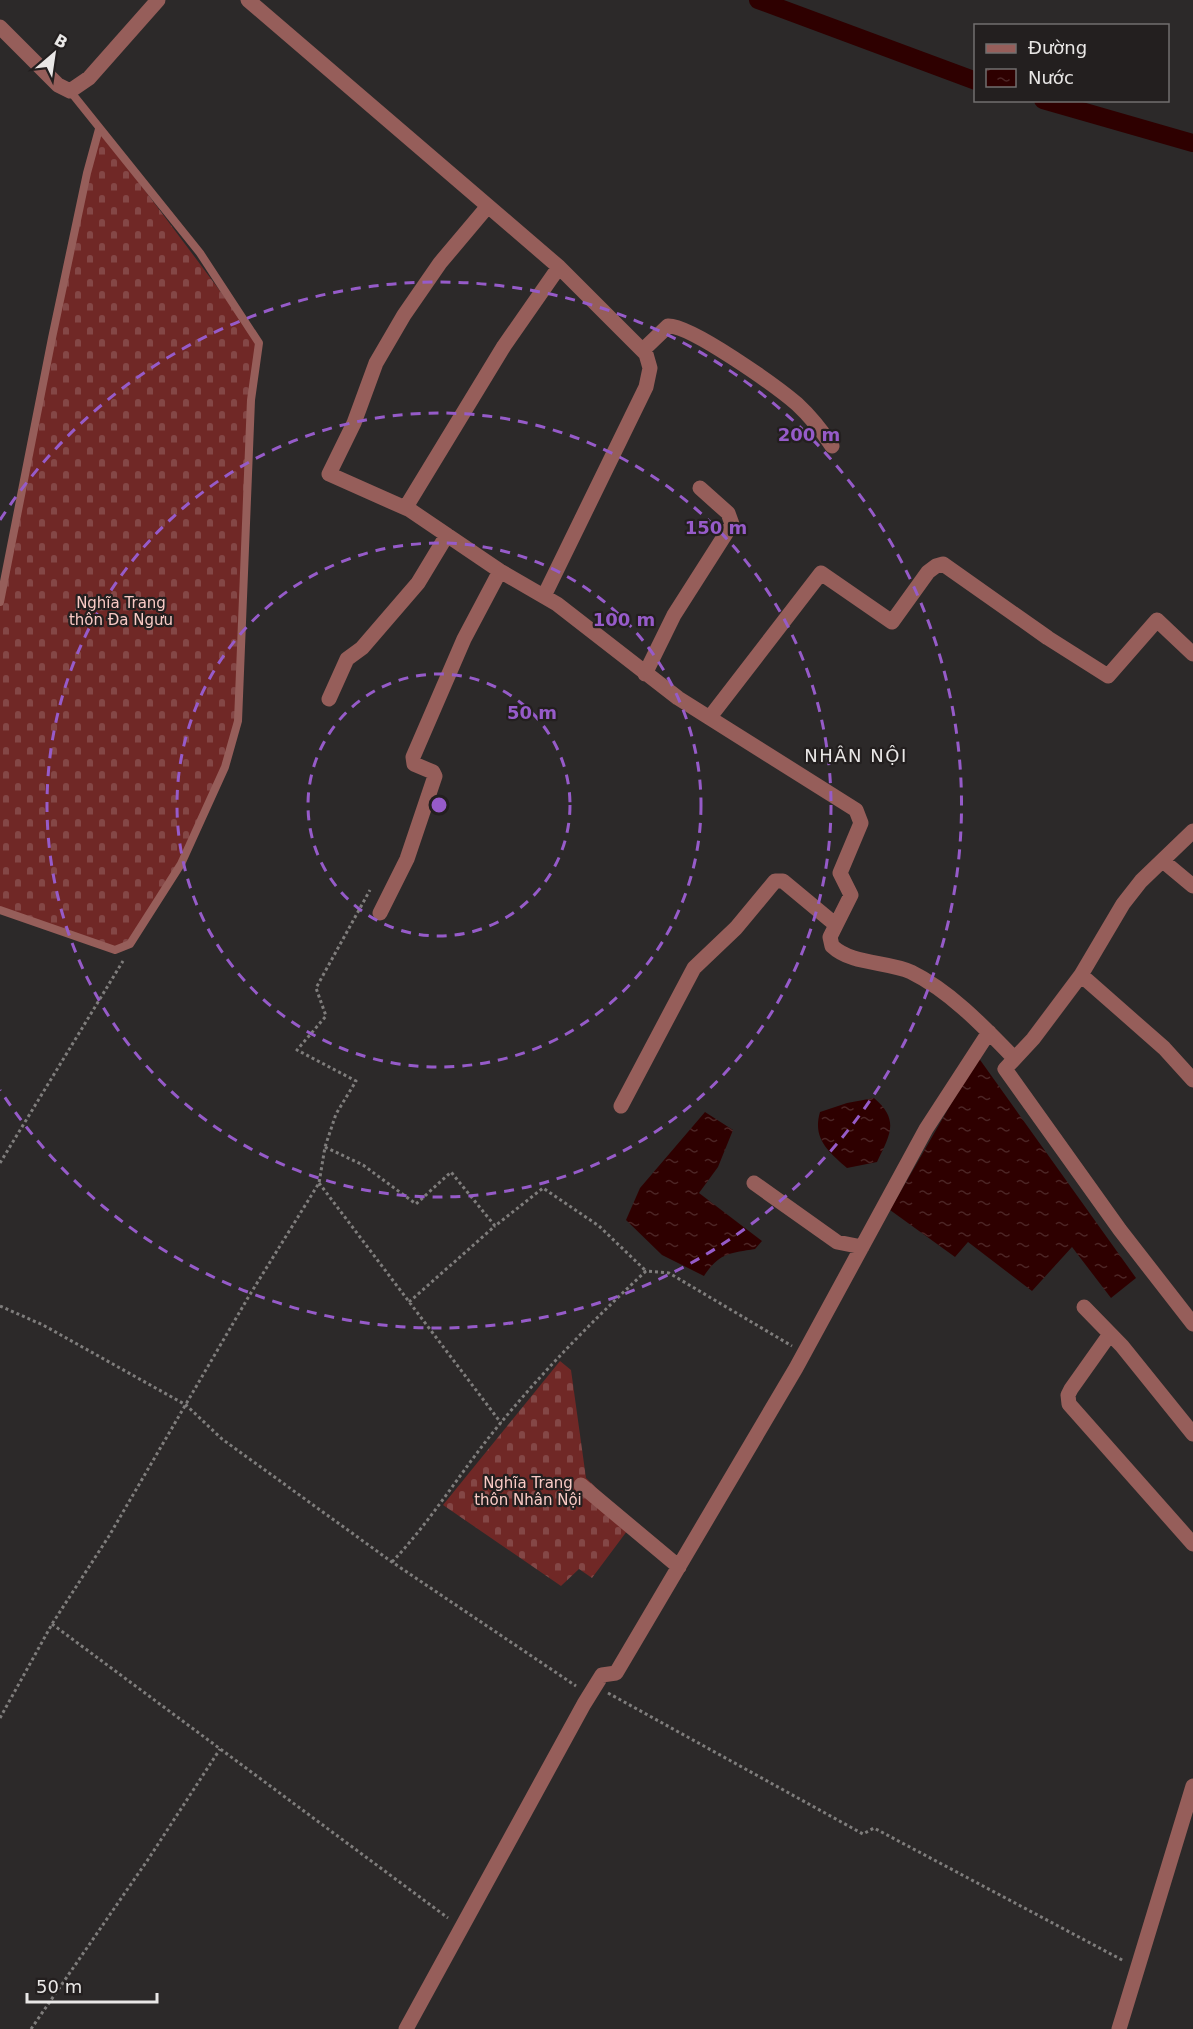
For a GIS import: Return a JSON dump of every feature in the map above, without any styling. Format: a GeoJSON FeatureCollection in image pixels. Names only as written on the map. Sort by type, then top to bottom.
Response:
{"type":"FeatureCollection","features":[{"type":"Feature","properties":{"kind":"street"},"geometry":{"type":"LineString","coordinates":[[0,27],[58,85],[70,91],[89,78],[158,0]]}},
{"type":"Feature","properties":{"kind":"street"},"geometry":{"type":"LineString","coordinates":[[248,0],[559,267],[643,351],[650,368],[646,387],[544,596]]}},
{"type":"Feature","properties":{"kind":"street"},"geometry":{"type":"LineString","coordinates":[[488,206],[440,263],[404,315],[376,363],[354,423],[329,474],[406,507],[500,571],[544,596],[645,674],[755,748],[849,805],[859,814],[860,827],[840,869],[841,877],[851,895],[830,939],[836,950],[854,958],[885,964],[911,973],[930,984],[989,1032],[1014,1058]]}},
{"type":"Feature","properties":{"kind":"street"},"geometry":{"type":"LineString","coordinates":[[406,507],[504,346],[559,267]]}},
{"type":"Feature","properties":{"kind":"street"},"geometry":{"type":"LineString","coordinates":[[643,351],[668,326],[690,331],[785,394],[816,424],[832,446]]}},
{"type":"Feature","properties":{"kind":"street"},"geometry":{"type":"LineString","coordinates":[[645,674],[674,615],[732,524],[729,513],[700,488]]}},
{"type":"Feature","properties":{"kind":"street"},"geometry":{"type":"LineString","coordinates":[[329,699],[347,659],[362,648],[418,584],[447,535]]}},
{"type":"Feature","properties":{"kind":"street"},"geometry":{"type":"LineString","coordinates":[[710,717],[821,573],[892,621],[928,572],[944,564],[1048,638],[1108,676],[1158,620],[1193,654]]}},
{"type":"Feature","properties":{"kind":"street"},"geometry":{"type":"LineString","coordinates":[[380,913],[407,859],[435,776],[433,772],[414,764],[413,757],[465,639],[500,571]]}},
{"type":"Feature","properties":{"kind":"street"},"geometry":{"type":"LineString","coordinates":[[1193,831],[1123,904],[1081,975],[1033,1039],[1006,1067],[1009,1077],[1120,1230],[1193,1324]]}},
{"type":"Feature","properties":{"kind":"street"},"geometry":{"type":"LineString","coordinates":[[1163,861],[1193,886]]}},
{"type":"Feature","properties":{"kind":"street"},"geometry":{"type":"LineString","coordinates":[[621,1106],[694,968],[736,928],[775,881],[783,881],[836,925]]}},
{"type":"Feature","properties":{"kind":"street"},"geometry":{"type":"LineString","coordinates":[[1081,975],[1164,1048],[1193,1080]]}},
{"type":"Feature","properties":{"kind":"street"},"geometry":{"type":"LineString","coordinates":[[406,2029],[602,1675],[616,1673],[804,1353],[926,1129],[989,1032]]}},
{"type":"Feature","properties":{"kind":"street"},"geometry":{"type":"LineString","coordinates":[[754,1183],[837,1242],[862,1247]]}},
{"type":"Feature","properties":{"kind":"street"},"geometry":{"type":"LineString","coordinates":[[1084,1307],[1110,1334],[1193,1434]]}},
{"type":"Feature","properties":{"kind":"street"},"geometry":{"type":"LineString","coordinates":[[1110,1334],[1071,1389],[1068,1395],[1069,1404],[1193,1544]]}},
{"type":"Feature","properties":{"kind":"street"},"geometry":{"type":"LineString","coordinates":[[581,1485],[679,1567]]}},
{"type":"Feature","properties":{"kind":"street"},"geometry":{"type":"LineString","coordinates":[[1119,2029],[1193,1786]]}},
{"type":"Feature","properties":{"kind":"lane"},"geometry":{"type":"LineString","coordinates":[[0,910],[115,950],[124,948],[135,938],[181,864],[225,767],[238,721],[251,400],[259,343],[200,253],[70,91]]}},
{"type":"Feature","properties":{"kind":"lane"},"geometry":{"type":"LineString","coordinates":[[0,602],[52,338],[87,173],[99,129]]}},
{"type":"Feature","properties":{"kind":"path"},"geometry":{"type":"LineString","coordinates":[[0,1718],[52,1624],[109,1536],[319,1183],[325,1148],[336,1114],[356,1081],[297,1050],[326,1016],[316,988],[370,890]]}},
{"type":"Feature","properties":{"kind":"path"},"geometry":{"type":"LineString","coordinates":[[0,1163],[126,956],[124,948]]}},
{"type":"Feature","properties":{"kind":"path"},"geometry":{"type":"LineString","coordinates":[[325,1148],[363,1165],[416,1204],[452,1172],[495,1226]]}},
{"type":"Feature","properties":{"kind":"path"},"geometry":{"type":"LineString","coordinates":[[319,1183],[501,1423]]}},
{"type":"Feature","properties":{"kind":"path"},"geometry":{"type":"LineString","coordinates":[[409,1302],[495,1226],[543,1188],[598,1226],[646,1271],[669,1273],[804,1353]]}},
{"type":"Feature","properties":{"kind":"path"},"geometry":{"type":"LineString","coordinates":[[392,1562],[414,1539],[544,1370],[646,1271]]}},
{"type":"Feature","properties":{"kind":"path"},"geometry":{"type":"LineString","coordinates":[[0,1306],[43,1325],[186,1405],[222,1439],[392,1562],[593,1691],[864,1834],[874,1828],[1139,1969]]}},
{"type":"Feature","properties":{"kind":"path"},"geometry":{"type":"LineString","coordinates":[[52,1624],[462,1928]]}},
{"type":"Feature","properties":{"kind":"path"},"geometry":{"type":"LineString","coordinates":[[31,2029],[149,1858],[220,1749]]}},
{"type":"Feature","properties":{"kind":"green space","name":"Nghĩa Trang thôn Đa Ngưu"},"geometry":{"type":"Polygon","coordinates":[[[99,129],[259,343],[251,400],[238,721],[225,767],[181,864],[135,938],[115,950],[0,910],[0,602],[99,129]]]}},
{"type":"Feature","properties":{"kind":"green space","name":"Nghĩa Trang thôn Nhân Nội"},"geometry":{"type":"Polygon","coordinates":[[[560,1361],[571,1370],[586,1478],[633,1523],[592,1578],[579,1569],[561,1586],[443,1505],[560,1361]]]}},
{"type":"Feature","properties":{"kind":"water"},"geometry":{"type":"Polygon","coordinates":[[[978,1057],[1136,1278],[1111,1298],[1072,1247],[1032,1291],[968,1242],[955,1257],[890,1210],[978,1057]]]}},
{"type":"Feature","properties":{"kind":"water"},"geometry":{"type":"Polygon","coordinates":[[[874,1098],[887,1113],[890,1121],[886,1144],[877,1162],[847,1168],[828,1150],[820,1137],[818,1122],[820,1112],[847,1103],[874,1098]]]}},
{"type":"Feature","properties":{"kind":"water"},"geometry":{"type":"Polygon","coordinates":[[[705,1112],[733,1130],[718,1167],[699,1193],[762,1241],[755,1249],[732,1253],[720,1258],[704,1276],[662,1255],[626,1220],[640,1188],[705,1112]]]}},
{"type":"Feature","properties":{"kind":"waterway"},"geometry":{"type":"LineString","coordinates":[[758,0],[974,80]]}},
{"type":"Feature","properties":{"kind":"waterway"},"geometry":{"type":"LineString","coordinates":[[1050,102],[1193,143]]}},
{"type":"Feature","properties":{"kind":"district","name":"NHÂN NỘI"},"geometry":{"type":"Point","coordinates":[856,756]}}]}
